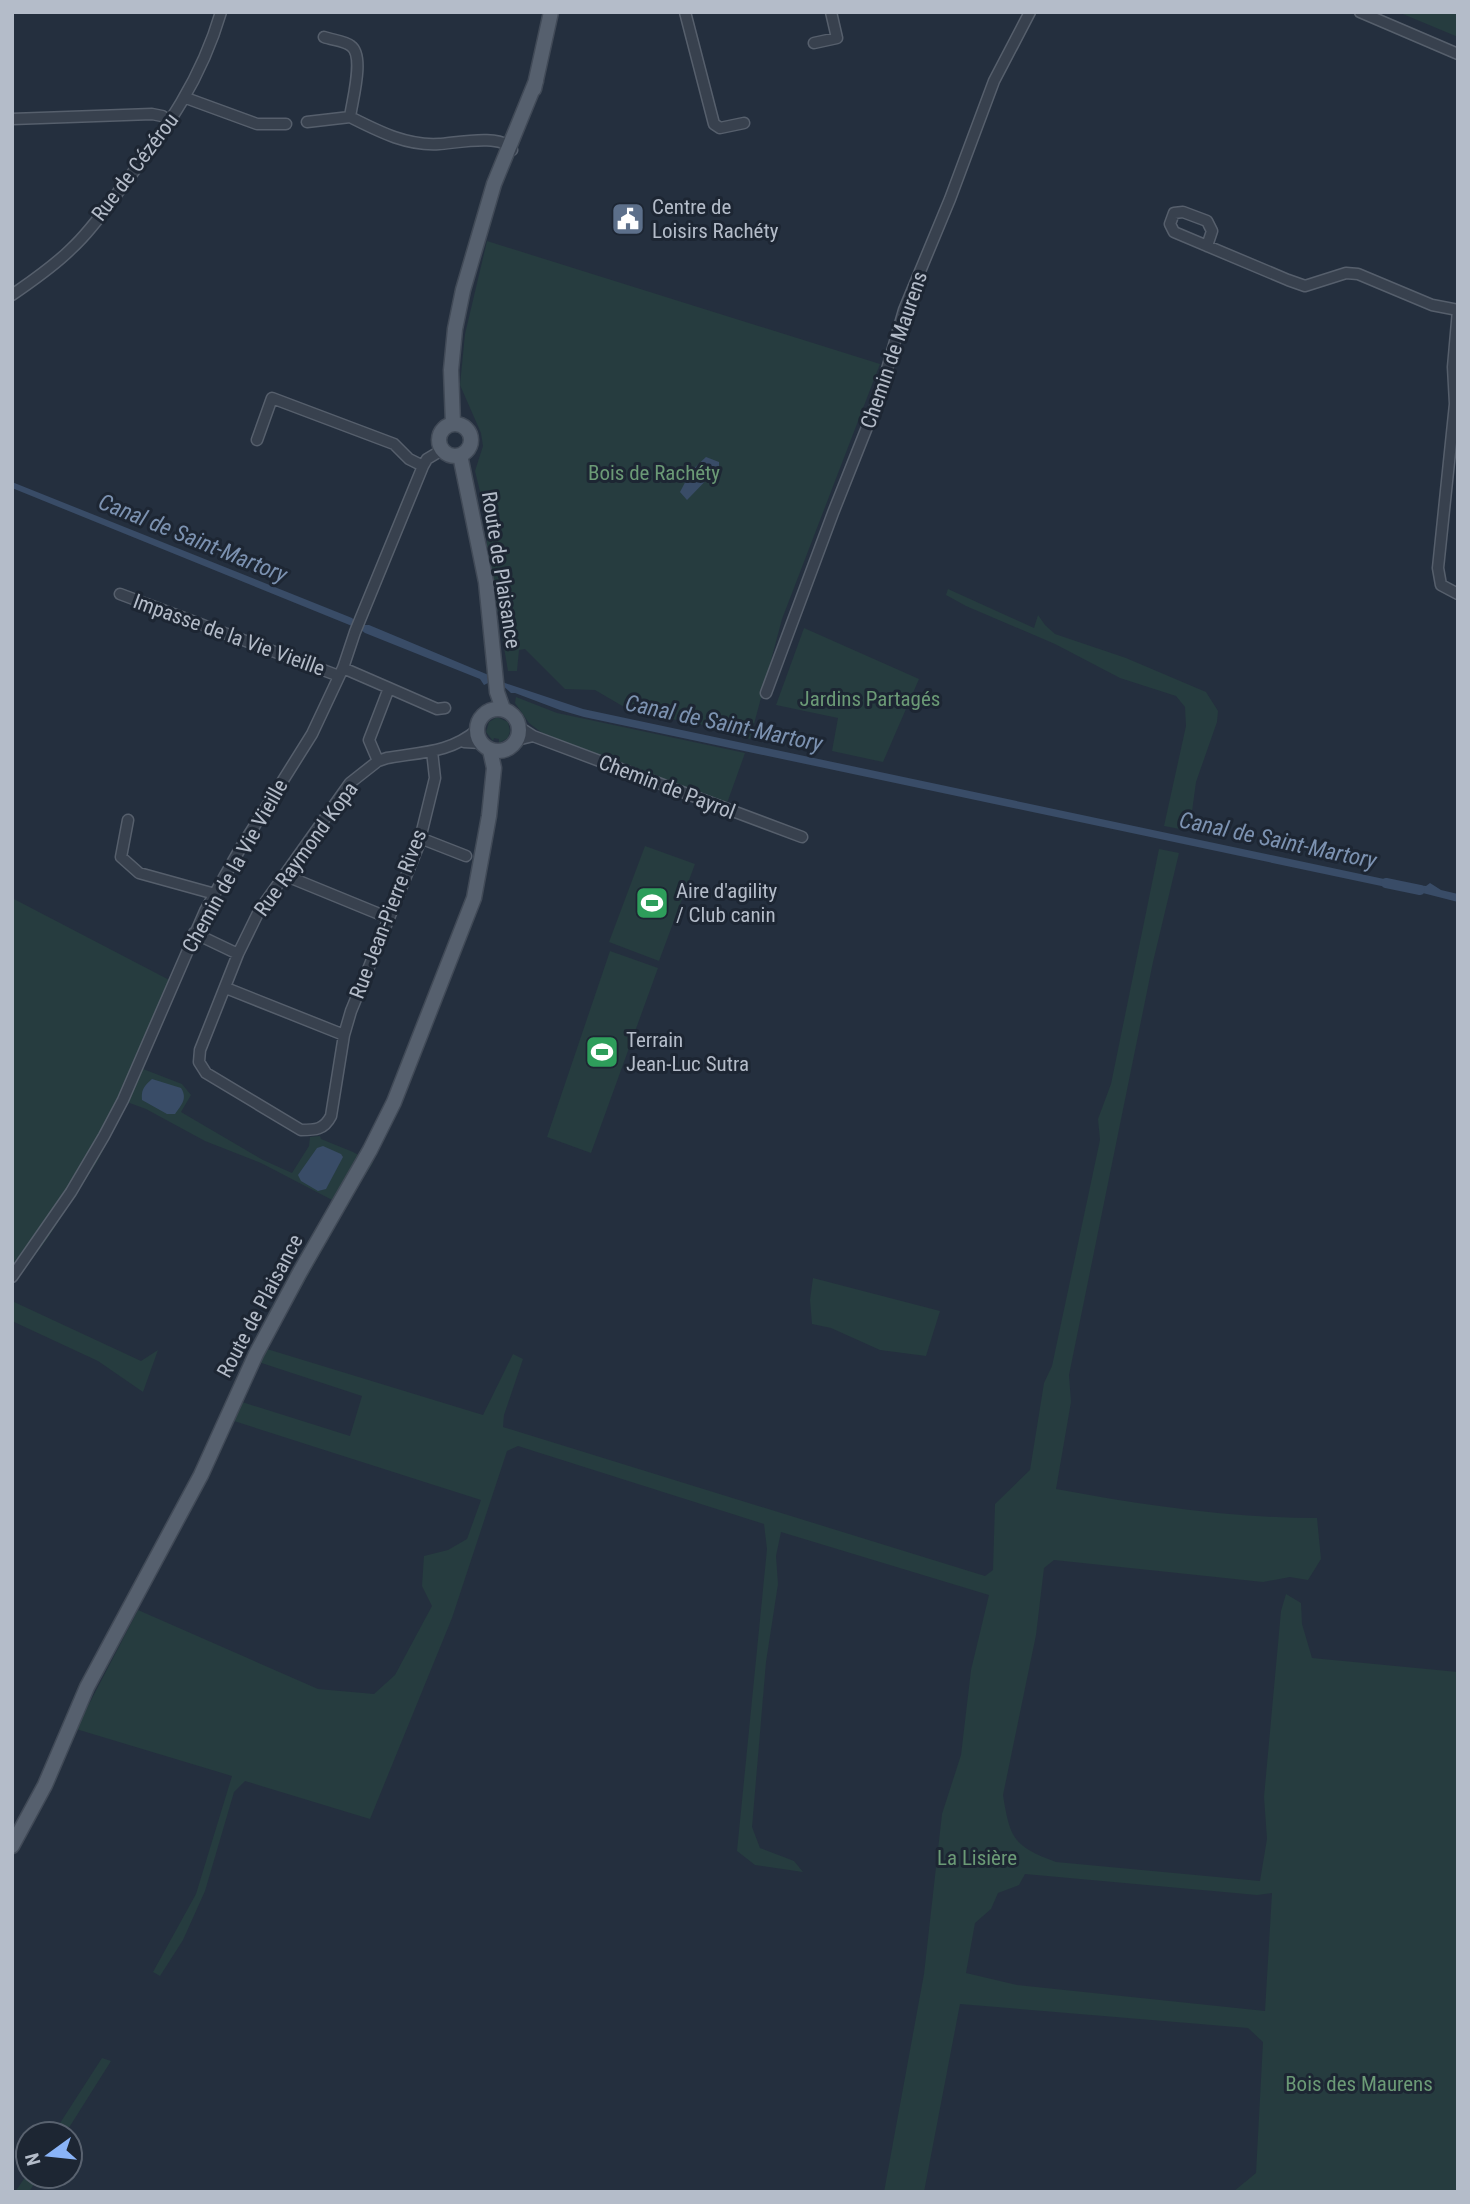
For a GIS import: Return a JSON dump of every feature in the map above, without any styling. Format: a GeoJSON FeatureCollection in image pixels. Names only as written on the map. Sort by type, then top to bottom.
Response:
{"type":"FeatureCollection","features":[{"type":"Feature","properties":{"kind":"main road"},"geometry":{"type":"LineString","coordinates":[[453,424],[451,370],[455,329],[470,263],[494,184],[510,150],[536,80],[551,12]]}},
{"type":"Feature","properties":{"kind":"main road"},"geometry":{"type":"LineString","coordinates":[[453,424],[463,426],[470,434],[470,444],[460,455],[450,455],[442,450],[439,441],[441,431],[453,424]]}},
{"type":"Feature","properties":{"kind":"main road","name":"Route de Plaisance"},"geometry":{"type":"LineString","coordinates":[[460,455],[486,582],[498,710]]}},
{"type":"Feature","properties":{"kind":"main road"},"geometry":{"type":"LineString","coordinates":[[498,710],[514,716],[518,734],[513,745],[488,743],[484,715],[498,710]]}},
{"type":"Feature","properties":{"kind":"main road","name":"Route de Plaisance"},"geometry":{"type":"LineString","coordinates":[[12,1846],[45,1785],[87,1687],[201,1475],[267,1334],[390,1111],[474,898],[483,855],[494,768],[488,743]]}},
{"type":"Feature","properties":{"kind":"street","name":"Rue de Cézérou"},"geometry":{"type":"LineString","coordinates":[[12,295],[71,249],[92,226],[171,122],[214,39],[221,12]]}},
{"type":"Feature","properties":{"kind":"street"},"geometry":{"type":"LineString","coordinates":[[685,12],[714,124],[720,128],[744,123]]}},
{"type":"Feature","properties":{"kind":"street"},"geometry":{"type":"LineString","coordinates":[[814,43],[837,38],[831,12]]}},
{"type":"Feature","properties":{"kind":"street","name":"Chemin de Maurens"},"geometry":{"type":"LineString","coordinates":[[766,693],[879,397],[904,310],[950,199],[994,81],[1030,12]]}},
{"type":"Feature","properties":{"kind":"street"},"geometry":{"type":"LineString","coordinates":[[1360,12],[1458,54]]}},
{"type":"Feature","properties":{"kind":"street"},"geometry":{"type":"LineString","coordinates":[[324,37],[351,46],[357,54],[358,65],[350,117]]}},
{"type":"Feature","properties":{"kind":"street"},"geometry":{"type":"LineString","coordinates":[[186,97],[257,124],[286,124]]}},
{"type":"Feature","properties":{"kind":"street"},"geometry":{"type":"LineString","coordinates":[[12,119],[152,114],[171,122]]}},
{"type":"Feature","properties":{"kind":"street"},"geometry":{"type":"LineString","coordinates":[[307,122],[350,117],[388,136],[422,144],[474,139],[510,150]]}},
{"type":"Feature","properties":{"kind":"street"},"geometry":{"type":"LineString","coordinates":[[1207,246],[1212,232],[1208,221],[1183,212],[1174,214],[1170,224],[1174,232],[1207,246],[1305,286],[1346,273],[1358,274],[1432,305],[1458,310],[1452,367],[1454,428],[1450,441],[1438,562],[1441,585],[1458,594]]}},
{"type":"Feature","properties":{"kind":"street"},"geometry":{"type":"LineString","coordinates":[[257,440],[272,398],[394,444],[423,466]]}},
{"type":"Feature","properties":{"kind":"street","name":"Chemin de la Vie Vieille"},"geometry":{"type":"LineString","coordinates":[[12,1277],[71,1192],[123,1100],[194,933],[240,849],[312,734],[341,672],[357,625],[423,466],[427,459],[442,450]]}},
{"type":"Feature","properties":{"kind":"street","name":"Impasse de la Vie Vieille"},"geometry":{"type":"LineString","coordinates":[[120,594],[389,688],[437,709],[445,708]]}},
{"type":"Feature","properties":{"kind":"street"},"geometry":{"type":"LineString","coordinates":[[378,761],[369,740],[389,688]]}},
{"type":"Feature","properties":{"kind":"street","name":"Chemin de Payrol"},"geometry":{"type":"LineString","coordinates":[[518,734],[533,736],[802,837]]}},
{"type":"Feature","properties":{"kind":"street","name":"Rue Raymond Kopa"},"geometry":{"type":"LineString","coordinates":[[226,988],[238,954],[259,911],[350,783],[378,761],[464,742],[488,743]]}},
{"type":"Feature","properties":{"kind":"street","name":"Rue Jean-Pierre Rives"},"geometry":{"type":"LineString","coordinates":[[226,988],[200,1049],[199,1062],[206,1073],[301,1130],[316,1130],[327,1125],[351,1011],[420,838],[435,778],[432,751]]}},
{"type":"Feature","properties":{"kind":"street"},"geometry":{"type":"LineString","coordinates":[[128,820],[121,857],[139,873],[215,894]]}},
{"type":"Feature","properties":{"kind":"street"},"geometry":{"type":"LineString","coordinates":[[420,838],[466,856]]}},
{"type":"Feature","properties":{"kind":"street"},"geometry":{"type":"LineString","coordinates":[[284,875],[389,919]]}},
{"type":"Feature","properties":{"kind":"street"},"geometry":{"type":"LineString","coordinates":[[194,933],[238,954]]}},
{"type":"Feature","properties":{"kind":"street"},"geometry":{"type":"LineString","coordinates":[[226,988],[344,1035]]}},
{"type":"Feature","properties":{"kind":"green space"},"geometry":{"type":"Polygon","coordinates":[[[1398,12],[1458,12],[1458,37],[1398,12]]]}},
{"type":"Feature","properties":{"kind":"green space","name":"Bois de Rachéty"},"geometry":{"type":"Polygon","coordinates":[[[487,241],[880,364],[782,619],[750,739],[713,727],[631,711],[595,690],[565,689],[525,649],[519,650],[517,671],[508,671],[487,548],[487,520],[475,471],[483,446],[481,433],[460,385],[465,334],[487,241]]]}},
{"type":"Feature","properties":{"kind":"green space"},"geometry":{"type":"Polygon","coordinates":[[[948,589],[1034,628],[1038,615],[1055,634],[1126,658],[1206,692],[1218,711],[1217,722],[1196,782],[1191,819],[1185,830],[1164,826],[1186,726],[1185,707],[1176,696],[1120,678],[1055,644],[966,606],[946,595],[948,589]]]}},
{"type":"Feature","properties":{"kind":"green space","name":"Jardins Partagés"},"geometry":{"type":"Polygon","coordinates":[[[804,628],[919,679],[883,762],[832,751],[838,718],[776,705],[804,628]]]}},
{"type":"Feature","properties":{"kind":"green space"},"geometry":{"type":"Polygon","coordinates":[[[516,697],[557,713],[745,753],[726,806],[546,736],[529,723],[515,703],[516,697]]]}},
{"type":"Feature","properties":{"kind":"green space"},"geometry":{"type":"Polygon","coordinates":[[[497,717],[508,722],[510,731],[508,738],[499,743],[499,739],[494,738],[493,741],[486,732],[489,722],[497,717]]]}},
{"type":"Feature","properties":{"kind":"green space","name":"Aire d'agility / Club canin"},"geometry":{"type":"Polygon","coordinates":[[[645,846],[695,864],[659,961],[609,942],[645,846]]]}},
{"type":"Feature","properties":{"kind":"green space"},"geometry":{"type":"Polygon","coordinates":[[[1159,849],[1179,853],[1153,962],[1069,1375],[1071,1402],[1056,1489],[1186,1510],[1317,1518],[1321,1559],[1308,1580],[1290,1577],[1263,1582],[1054,1560],[1044,1568],[1036,1635],[1003,1795],[1008,1822],[1016,1839],[1023,1846],[1056,1862],[1260,1881],[1267,1839],[1264,1797],[1281,1611],[1286,1594],[1301,1603],[1302,1624],[1312,1658],[1458,1672],[1458,2192],[1233,2192],[1256,2173],[1263,2042],[1248,2028],[960,2004],[924,2192],[884,2192],[924,1974],[942,1814],[961,1755],[971,1670],[989,1595],[781,1532],[776,1556],[778,1584],[766,1662],[752,1827],[760,1848],[794,1861],[803,1872],[755,1865],[737,1851],[767,1549],[764,1524],[518,1446],[507,1451],[452,1618],[370,1819],[245,1781],[234,1792],[205,1891],[183,1940],[160,1976],[153,1972],[196,1894],[232,1776],[76,1729],[138,1610],[318,1689],[374,1694],[395,1675],[432,1606],[422,1586],[424,1556],[448,1550],[467,1539],[481,1500],[234,1421],[242,1402],[350,1436],[362,1396],[246,1358],[336,1202],[261,1163],[205,1141],[146,1109],[127,1102],[97,1162],[47,1239],[12,1286],[12,898],[177,984],[143,1069],[182,1084],[191,1095],[181,1112],[263,1160],[292,1173],[309,1146],[310,1137],[320,1136],[321,1139],[373,1163],[267,1349],[483,1415],[513,1354],[523,1359],[504,1415],[503,1427],[985,1576],[993,1570],[995,1504],[1030,1470],[1044,1383],[1052,1366],[1100,1140],[1098,1119],[1111,1084],[1159,849]],[[1025,1874],[1019,1885],[998,1893],[991,1909],[975,1923],[966,1973],[1017,1985],[1265,2011],[1272,1893],[1257,1895],[1025,1874]]]}},
{"type":"Feature","properties":{"kind":"green space","name":"Terrain Jean-Luc Sutra"},"geometry":{"type":"Polygon","coordinates":[[[610,951],[658,968],[591,1153],[547,1137],[610,951]]]}},
{"type":"Feature","properties":{"kind":"green space"},"geometry":{"type":"Polygon","coordinates":[[[813,1278],[940,1311],[926,1356],[880,1350],[831,1328],[812,1324],[810,1300],[813,1278]]]}},
{"type":"Feature","properties":{"kind":"green space"},"geometry":{"type":"Polygon","coordinates":[[[12,1301],[141,1361],[158,1350],[143,1392],[98,1361],[12,1321],[12,1301]]]}},
{"type":"Feature","properties":{"kind":"green space"},"geometry":{"type":"Polygon","coordinates":[[[102,2058],[111,2061],[74,2120],[62,2120],[102,2058]]]}},
{"type":"Feature","properties":{"kind":"water"},"geometry":{"type":"Polygon","coordinates":[[[706,457],[719,462],[719,467],[687,500],[680,492],[691,471],[706,457]]]}},
{"type":"Feature","properties":{"kind":"water"},"geometry":{"type":"Polygon","coordinates":[[[12,482],[352,618],[356,622],[352,626],[12,488],[12,482]]]}},
{"type":"Feature","properties":{"kind":"water"},"geometry":{"type":"Polygon","coordinates":[[[362,625],[369,625],[491,676],[490,682],[484,685],[480,679],[365,633],[361,630],[362,625]]]}},
{"type":"Feature","properties":{"kind":"water"},"geometry":{"type":"Polygon","coordinates":[[[502,682],[583,709],[1384,879],[1399,884],[1399,888],[584,717],[511,693],[502,682]]]}},
{"type":"Feature","properties":{"kind":"water"},"geometry":{"type":"Polygon","coordinates":[[[1430,883],[1441,890],[1458,894],[1458,902],[1407,889],[1410,884],[1426,886],[1430,883]]]}},
{"type":"Feature","properties":{"kind":"water"},"geometry":{"type":"Polygon","coordinates":[[[152,1079],[181,1088],[184,1099],[175,1114],[167,1114],[142,1100],[144,1088],[152,1079]]]}},
{"type":"Feature","properties":{"kind":"water"},"geometry":{"type":"Polygon","coordinates":[[[323,1146],[343,1157],[326,1189],[318,1191],[301,1181],[298,1175],[317,1148],[323,1146]]]}},
{"type":"Feature","properties":{"kind":"waterway","name":"Canal de Saint-Martory"},"geometry":{"type":"LineString","coordinates":[[1386,883],[1420,890]]}},
{"type":"Feature","properties":{"kind":"place","name":"Centre de Loisirs Rachéty"},"geometry":{"type":"Point","coordinates":[628,219]}},
{"type":"Feature","properties":{"kind":"place","name":"Aire d'agility / Club canin"},"geometry":{"type":"Point","coordinates":[652,903]}},
{"type":"Feature","properties":{"kind":"place","name":"Terrain Jean-Luc Sutra"},"geometry":{"type":"Point","coordinates":[602,1052]}},
{"type":"Feature","properties":{"kind":"park label","name":"La Lisière"},"geometry":{"type":"Point","coordinates":[977,1858]}},
{"type":"Feature","properties":{"kind":"park label","name":"Bois des Maurens"},"geometry":{"type":"Point","coordinates":[1359,2084]}}]}
